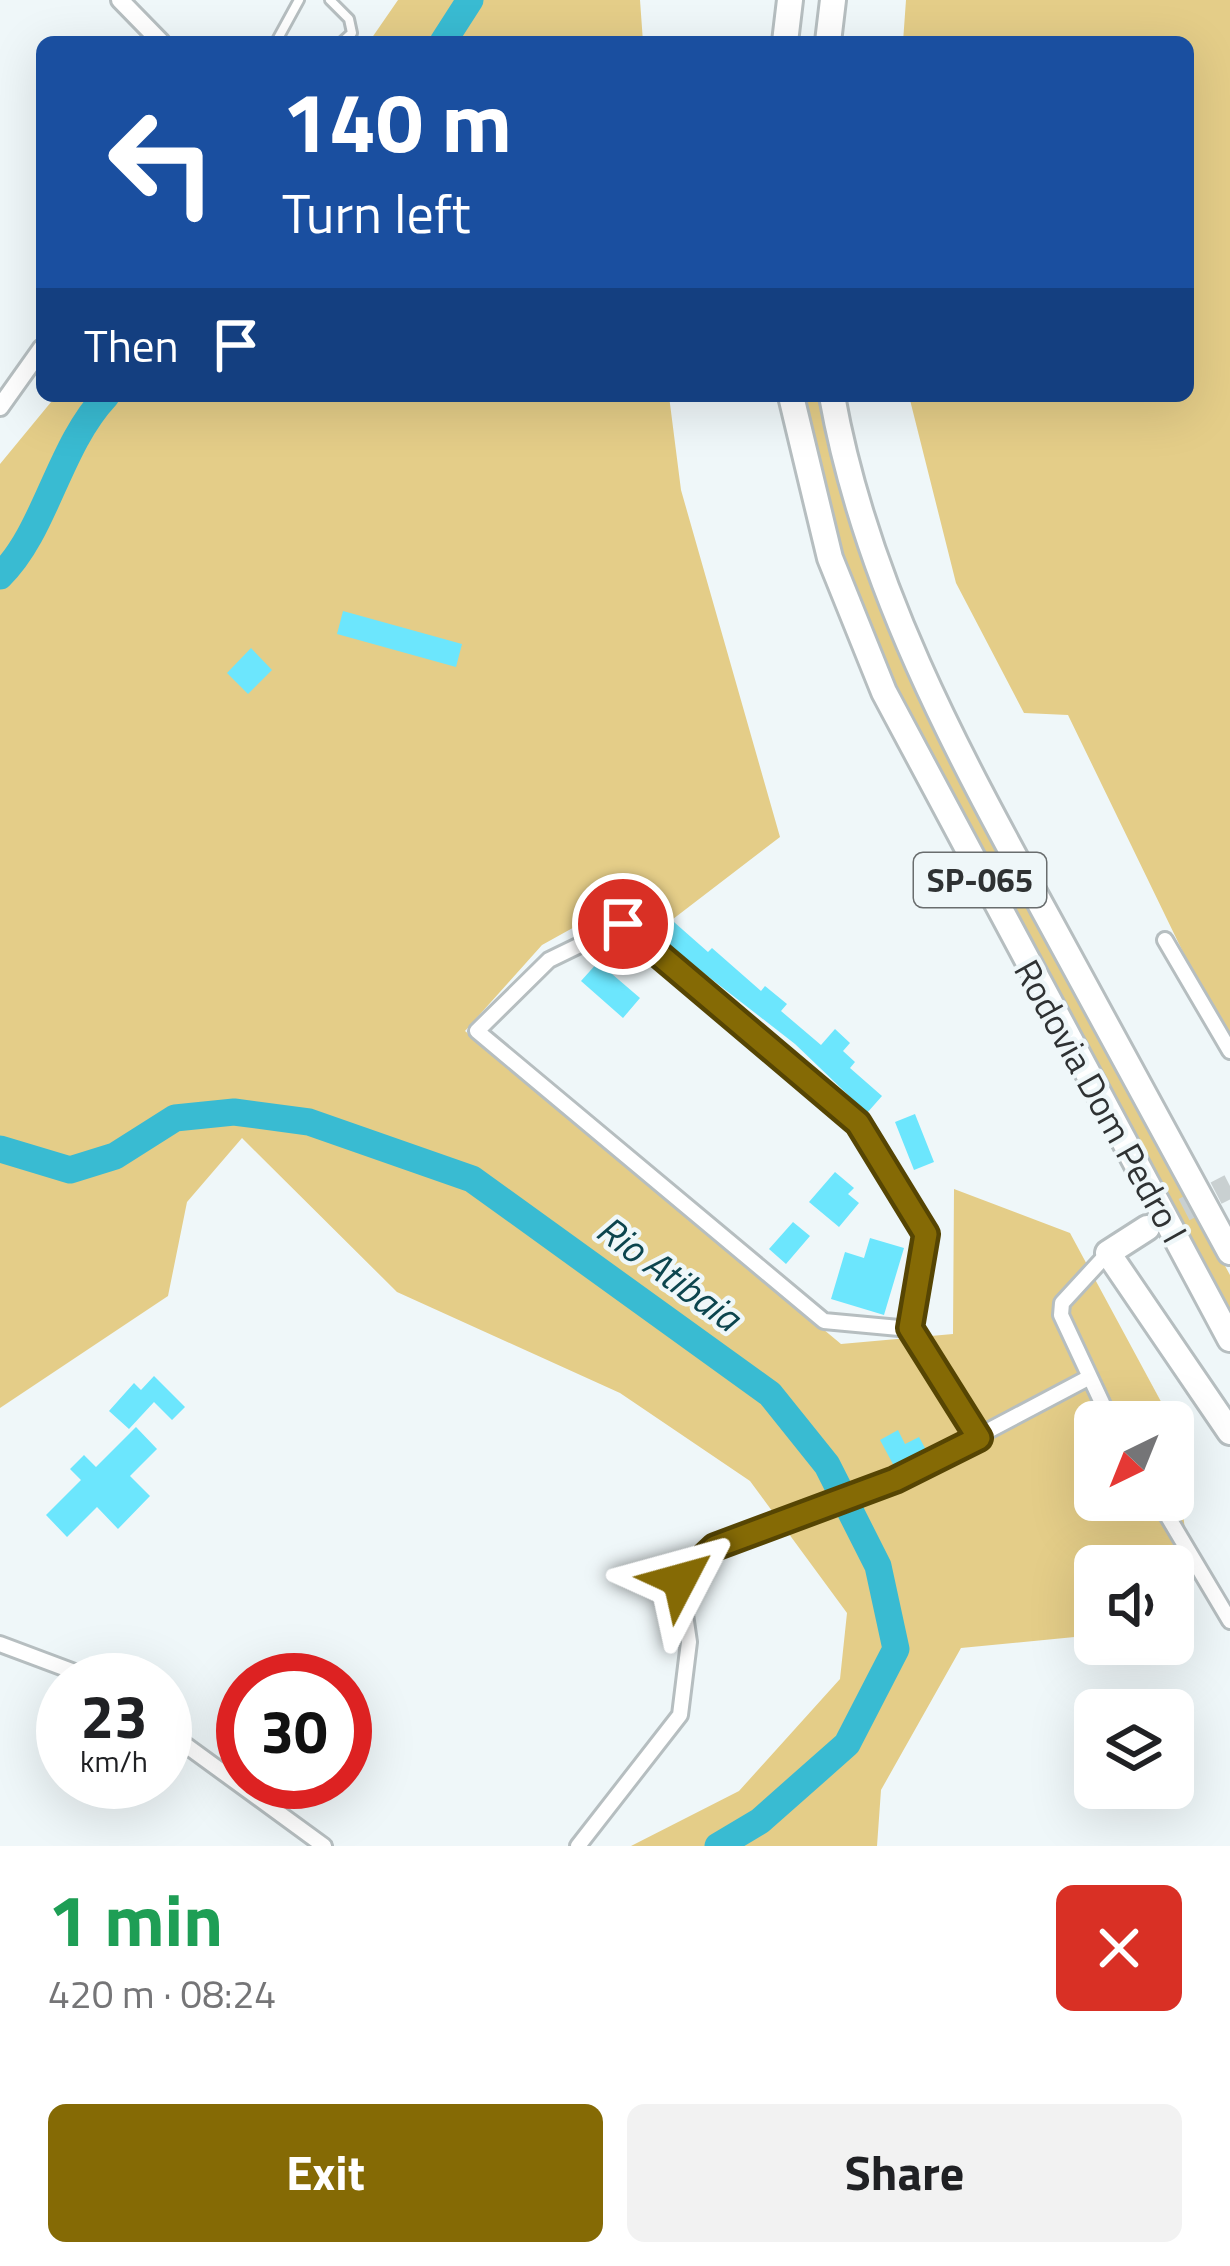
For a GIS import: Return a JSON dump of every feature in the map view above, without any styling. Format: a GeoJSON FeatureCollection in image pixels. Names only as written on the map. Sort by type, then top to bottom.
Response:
{"type":"FeatureCollection","features":[{"type":"Feature","properties":{"kind":"highway"},"geometry":{"type":"LineString","coordinates":[[786,36],[790,0]]}},
{"type":"Feature","properties":{"kind":"highway"},"geometry":{"type":"LineString","coordinates":[[829,36],[833,0]]}},
{"type":"Feature","properties":{"kind":"highway","name":"Rodovia Dom Pedro I"},"geometry":{"type":"LineString","coordinates":[[792,402],[830,559],[884,692],[1230,1339]]}},
{"type":"Feature","properties":{"kind":"highway","name":"Rodovia Dom Pedro I"},"geometry":{"type":"LineString","coordinates":[[833,402],[864,525],[911,656],[978,790],[1230,1252]]}},
{"type":"Feature","properties":{"kind":"highway"},"geometry":{"type":"LineString","coordinates":[[1148,1228],[1108,1253],[1230,1432]]}},
{"type":"Feature","properties":{"kind":"street"},"geometry":{"type":"LineString","coordinates":[[120,0],[155,36]]}},
{"type":"Feature","properties":{"kind":"street"},"geometry":{"type":"LineString","coordinates":[[0,407],[36,356]]}},
{"type":"Feature","properties":{"kind":"street"},"geometry":{"type":"LineString","coordinates":[[910,1328],[824,1321],[477,1031],[549,960],[623,924],[858,1123],[926,1234],[910,1328],[979,1438]]}},
{"type":"Feature","properties":{"kind":"street"},"geometry":{"type":"LineString","coordinates":[[1165,940],[1230,1051]]}},
{"type":"Feature","properties":{"kind":"street"},"geometry":{"type":"LineString","coordinates":[[1100,1401],[1063,1329],[1062,1303],[1108,1253]]}},
{"type":"Feature","properties":{"kind":"street"},"geometry":{"type":"LineString","coordinates":[[561,1846],[582,1841],[680,1714],[689,1642],[680,1580],[715,1547],[895,1480],[1088,1378]]}},
{"type":"Feature","properties":{"kind":"street"},"geometry":{"type":"LineString","coordinates":[[1170,1521],[1230,1621]]}},
{"type":"Feature","properties":{"kind":"street"},"geometry":{"type":"LineString","coordinates":[[0,1644],[36,1658]]}},
{"type":"Feature","properties":{"kind":"street"},"geometry":{"type":"LineString","coordinates":[[192,1750],[325,1846]]}},
{"type":"Feature","properties":{"kind":"lane"},"geometry":{"type":"LineString","coordinates":[[279,36],[299,0]]}},
{"type":"Feature","properties":{"kind":"lane"},"geometry":{"type":"LineString","coordinates":[[331,0],[349,19],[349,36]]}},
{"type":"Feature","properties":{"kind":"shaded area"},"geometry":{"type":"Polygon","coordinates":[[[398,0],[640,0],[643,36],[373,36],[398,0]]]}},
{"type":"Feature","properties":{"kind":"shaded area"},"geometry":{"type":"Polygon","coordinates":[[[906,0],[1230,0],[1230,1049],[1068,715],[1024,713],[956,583],[911,402],[1194,402],[1194,36],[903,36],[906,0]]]}},
{"type":"Feature","properties":{"kind":"shaded area"},"geometry":{"type":"Polygon","coordinates":[[[51,402],[670,402],[681,490],[780,837],[660,929],[605,910],[542,945],[465,1031],[841,1344],[953,1334],[954,1189],[1070,1233],[1161,1401],[1074,1401],[1074,1521],[1184,1521],[1187,1545],[1074,1545],[1074,1637],[961,1648],[881,1790],[877,1846],[631,1846],[739,1791],[840,1679],[847,1613],[750,1481],[620,1393],[397,1292],[242,1138],[187,1202],[168,1296],[0,1408],[0,464],[51,402]]]}},
{"type":"Feature","properties":{"kind":"shaded area"},"geometry":{"type":"Polygon","coordinates":[[[802,402],[824,402],[871,580],[931,723],[1230,1275],[1230,1317],[942,791],[849,588],[802,402]]]}},
{"type":"Feature","properties":{"kind":"building"},"geometry":{"type":"Polygon","coordinates":[[[343,611],[462,644],[456,667],[337,634],[343,611]]]}},
{"type":"Feature","properties":{"kind":"building"},"geometry":{"type":"Polygon","coordinates":[[[251,648],[272,670],[248,694],[227,673],[251,648]]]}},
{"type":"Feature","properties":{"kind":"building"},"geometry":{"type":"Polygon","coordinates":[[[666,915],[761,991],[765,986],[787,1004],[781,1011],[821,1045],[835,1029],[850,1043],[843,1051],[855,1062],[850,1068],[882,1096],[867,1113],[795,1044],[651,932],[666,915]]]}},
{"type":"Feature","properties":{"kind":"building"},"geometry":{"type":"Polygon","coordinates":[[[598,962],[640,998],[623,1018],[581,981],[598,962]]]}},
{"type":"Feature","properties":{"kind":"building"},"geometry":{"type":"Polygon","coordinates":[[[915,1114],[934,1162],[914,1170],[895,1122],[915,1114]]]}},
{"type":"Feature","properties":{"kind":"building"},"geometry":{"type":"Polygon","coordinates":[[[835,1172],[854,1188],[848,1194],[859,1203],[839,1227],[809,1202],[835,1172]]]}},
{"type":"Feature","properties":{"kind":"building"},"geometry":{"type":"Polygon","coordinates":[[[793,1222],[810,1236],[786,1264],[769,1249],[793,1222]]]}},
{"type":"Feature","properties":{"kind":"building"},"geometry":{"type":"Polygon","coordinates":[[[870,1238],[904,1248],[884,1315],[831,1299],[845,1252],[864,1258],[870,1238]]]}},
{"type":"Feature","properties":{"kind":"building"},"geometry":{"type":"Polygon","coordinates":[[[154,1376],[185,1407],[172,1420],[154,1402],[129,1429],[109,1411],[134,1383],[141,1390],[154,1376]]]}},
{"type":"Feature","properties":{"kind":"building"},"geometry":{"type":"Polygon","coordinates":[[[136,1427],[157,1449],[130,1476],[150,1496],[118,1529],[97,1507],[67,1537],[46,1515],[81,1480],[70,1469],[84,1455],[96,1467],[136,1427]]]}},
{"type":"Feature","properties":{"kind":"building"},"geometry":{"type":"Polygon","coordinates":[[[898,1430],[905,1444],[919,1437],[926,1450],[894,1466],[880,1440],[898,1430]]]}},
{"type":"Feature","properties":{"kind":"waterway","name":"Rio Atibaia"},"geometry":{"type":"LineString","coordinates":[[447,36],[470,0]]}},
{"type":"Feature","properties":{"kind":"waterway","name":"Rio Atibaia"},"geometry":{"type":"LineString","coordinates":[[0,576],[29,536],[76,439],[101,402]]}},
{"type":"Feature","properties":{"kind":"waterway","name":"Rio Atibaia"},"geometry":{"type":"LineString","coordinates":[[0,1149],[70,1170],[115,1156],[175,1118],[234,1112],[309,1122],[472,1179],[770,1394],[827,1465],[878,1566],[896,1649],[847,1744],[760,1821],[718,1846]]}},
{"type":"Feature","properties":{"kind":"tunnel"},"geometry":{"type":"LineString","coordinates":[[1152,1226],[1230,1186]]}},
{"type":"Feature","properties":{"kind":"route"},"geometry":{"type":"LineString","coordinates":[[623,924],[858,1123],[926,1234],[910,1328],[979,1438],[895,1480],[715,1547],[680,1580]]}}]}
